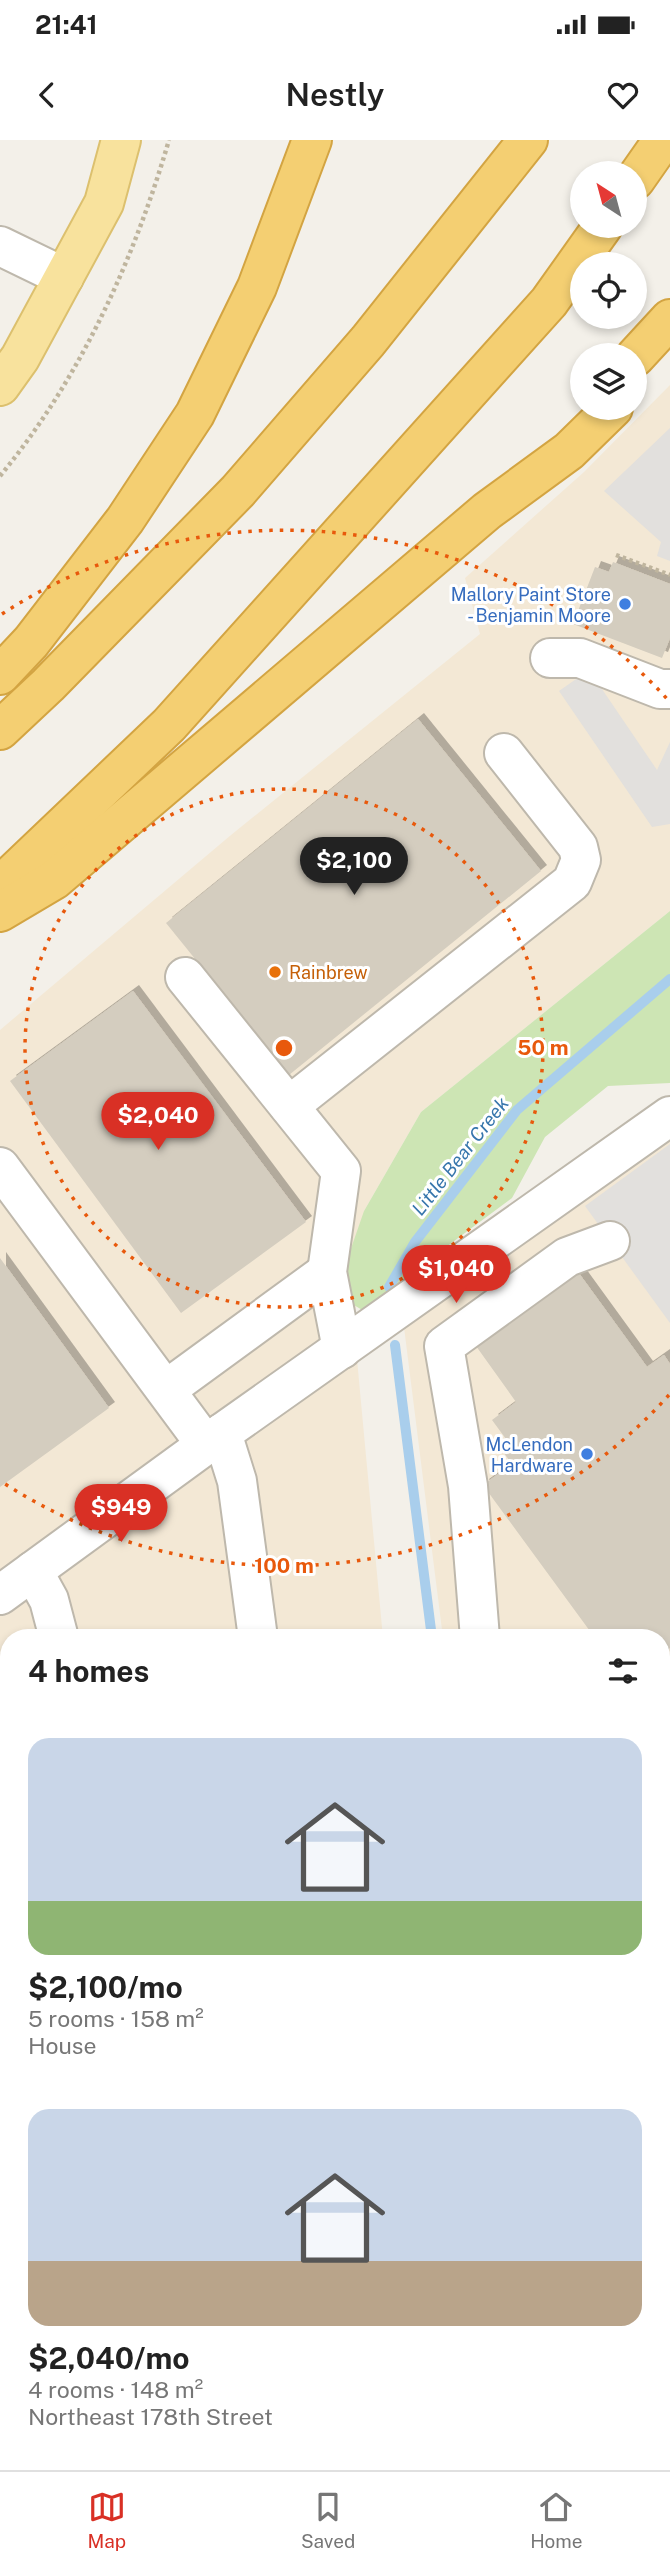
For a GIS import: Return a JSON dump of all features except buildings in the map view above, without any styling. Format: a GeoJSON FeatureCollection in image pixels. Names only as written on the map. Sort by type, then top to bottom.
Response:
{"type":"FeatureCollection","features":[{"type":"Feature","properties":{"kind":"highway"},"geometry":{"type":"LineString","coordinates":[[0,675],[31,642],[125,520],[195,414],[257,287],[312,140]]}},
{"type":"Feature","properties":{"kind":"highway"},"geometry":{"type":"LineString","coordinates":[[0,730],[48,685],[238,492],[368,341],[528,140]]}},
{"type":"Feature","properties":{"kind":"highway"},"geometry":{"type":"LineString","coordinates":[[648,161],[663,140]]}},
{"type":"Feature","properties":{"kind":"highway"},"geometry":{"type":"LineString","coordinates":[[0,886],[169,725],[549,302],[594,238]]}},
{"type":"Feature","properties":{"kind":"highway"},"geometry":{"type":"LineString","coordinates":[[647,344],[670,319]]}},
{"type":"Feature","properties":{"kind":"highway"},"geometry":{"type":"LineString","coordinates":[[647,374],[670,352]]}},
{"type":"Feature","properties":{"kind":"highway"},"geometry":{"type":"LineString","coordinates":[[487,512],[574,420]]}},
{"type":"Feature","properties":{"kind":"highway"},"geometry":{"type":"LineString","coordinates":[[0,912],[54,880],[487,512],[569,451],[600,420]]}},
{"type":"Feature","properties":{"kind":"main road"},"geometry":{"type":"LineString","coordinates":[[0,386],[20,358],[104,203],[121,140]]}},
{"type":"Feature","properties":{"kind":"street"},"geometry":{"type":"LineString","coordinates":[[0,246],[64,277]]}},
{"type":"Feature","properties":{"kind":"street"},"geometry":{"type":"LineString","coordinates":[[550,657],[580,658],[660,689],[670,689]]}},
{"type":"Feature","properties":{"kind":"street"},"geometry":{"type":"LineString","coordinates":[[289,1105],[572,882],[580,860],[579,847],[504,752]]}},
{"type":"Feature","properties":{"kind":"street"},"geometry":{"type":"LineString","coordinates":[[185,977],[341,1171],[327,1272],[342,1349]]}},
{"type":"Feature","properties":{"kind":"street"},"geometry":{"type":"LineString","coordinates":[[0,1595],[214,1439],[670,1116]]}},
{"type":"Feature","properties":{"kind":"street"},"geometry":{"type":"LineString","coordinates":[[0,1167],[167,1389],[214,1439],[237,1481],[257,1629]]}},
{"type":"Feature","properties":{"kind":"street"},"geometry":{"type":"LineString","coordinates":[[479,1629],[468,1486],[444,1346],[567,1257],[610,1241]]}},
{"type":"Feature","properties":{"kind":"street"},"geometry":{"type":"LineString","coordinates":[[167,1389],[327,1272]]}},
{"type":"Feature","properties":{"kind":"street"},"geometry":{"type":"LineString","coordinates":[[420,1294],[453,1340]]}},
{"type":"Feature","properties":{"kind":"street"},"geometry":{"type":"LineString","coordinates":[[33,1571],[50,1601],[57,1629]]}},
{"type":"Feature","properties":{"kind":"path"},"geometry":{"type":"LineString","coordinates":[[0,476],[52,404],[87,345],[138,234],[169,140]]}},
{"type":"Feature","properties":{"kind":"path"},"geometry":{"type":"LineString","coordinates":[[616,555],[670,576]]}},
{"type":"Feature","properties":{"kind":"shaded area"},"geometry":{"type":"Polygon","coordinates":[[[670,385],[670,911],[421,1112],[364,1211],[354,1327],[382,1629],[0,1629],[0,1030],[231,835],[480,634],[465,578],[584,472],[635,420],[647,420],[647,408],[670,385]]]}},
{"type":"Feature","properties":{"kind":"shaded area"},"geometry":{"type":"Polygon","coordinates":[[[670,428],[670,561],[657,556],[661,542],[604,491],[670,428]]]}},
{"type":"Feature","properties":{"kind":"shaded area"},"geometry":{"type":"Polygon","coordinates":[[[589,670],[657,770],[670,742],[670,824],[652,827],[559,691],[589,670]]]}},
{"type":"Feature","properties":{"kind":"shaded area"},"geometry":{"type":"Polygon","coordinates":[[[670,1141],[670,1629],[442,1629],[404,1327],[670,1141]]]}},
{"type":"Feature","properties":{"kind":"shaded area"},"geometry":{"type":"Polygon","coordinates":[[[670,1144],[670,1323],[585,1206],[670,1144]]]}},
{"type":"Feature","properties":{"kind":"green space"},"geometry":{"type":"Polygon","coordinates":[[[670,911],[670,1083],[608,1086],[545,1137],[512,1198],[446,1247],[376,1305],[364,1311],[352,1304],[343,1292],[347,1260],[364,1211],[421,1112],[670,911]]]}},
{"type":"Feature","properties":{"kind":"waterway","name":"Little Bear Creek"},"geometry":{"type":"LineString","coordinates":[[389,1287],[415,1242],[517,1110],[670,979]]}},
{"type":"Feature","properties":{"kind":"waterway","name":"Little Bear Creek"},"geometry":{"type":"LineString","coordinates":[[395,1345],[431,1629]]}},
{"type":"Feature","properties":{"kind":"place","name":"Mallory Paint Store - Benjamin Moore"},"geometry":{"type":"Point","coordinates":[625,604]}},
{"type":"Feature","properties":{"kind":"place","name":"Rainbrew"},"geometry":{"type":"Point","coordinates":[275,972]}},
{"type":"Feature","properties":{"kind":"place","name":"McLendon Hardware"},"geometry":{"type":"Point","coordinates":[587,1454]}}]}
